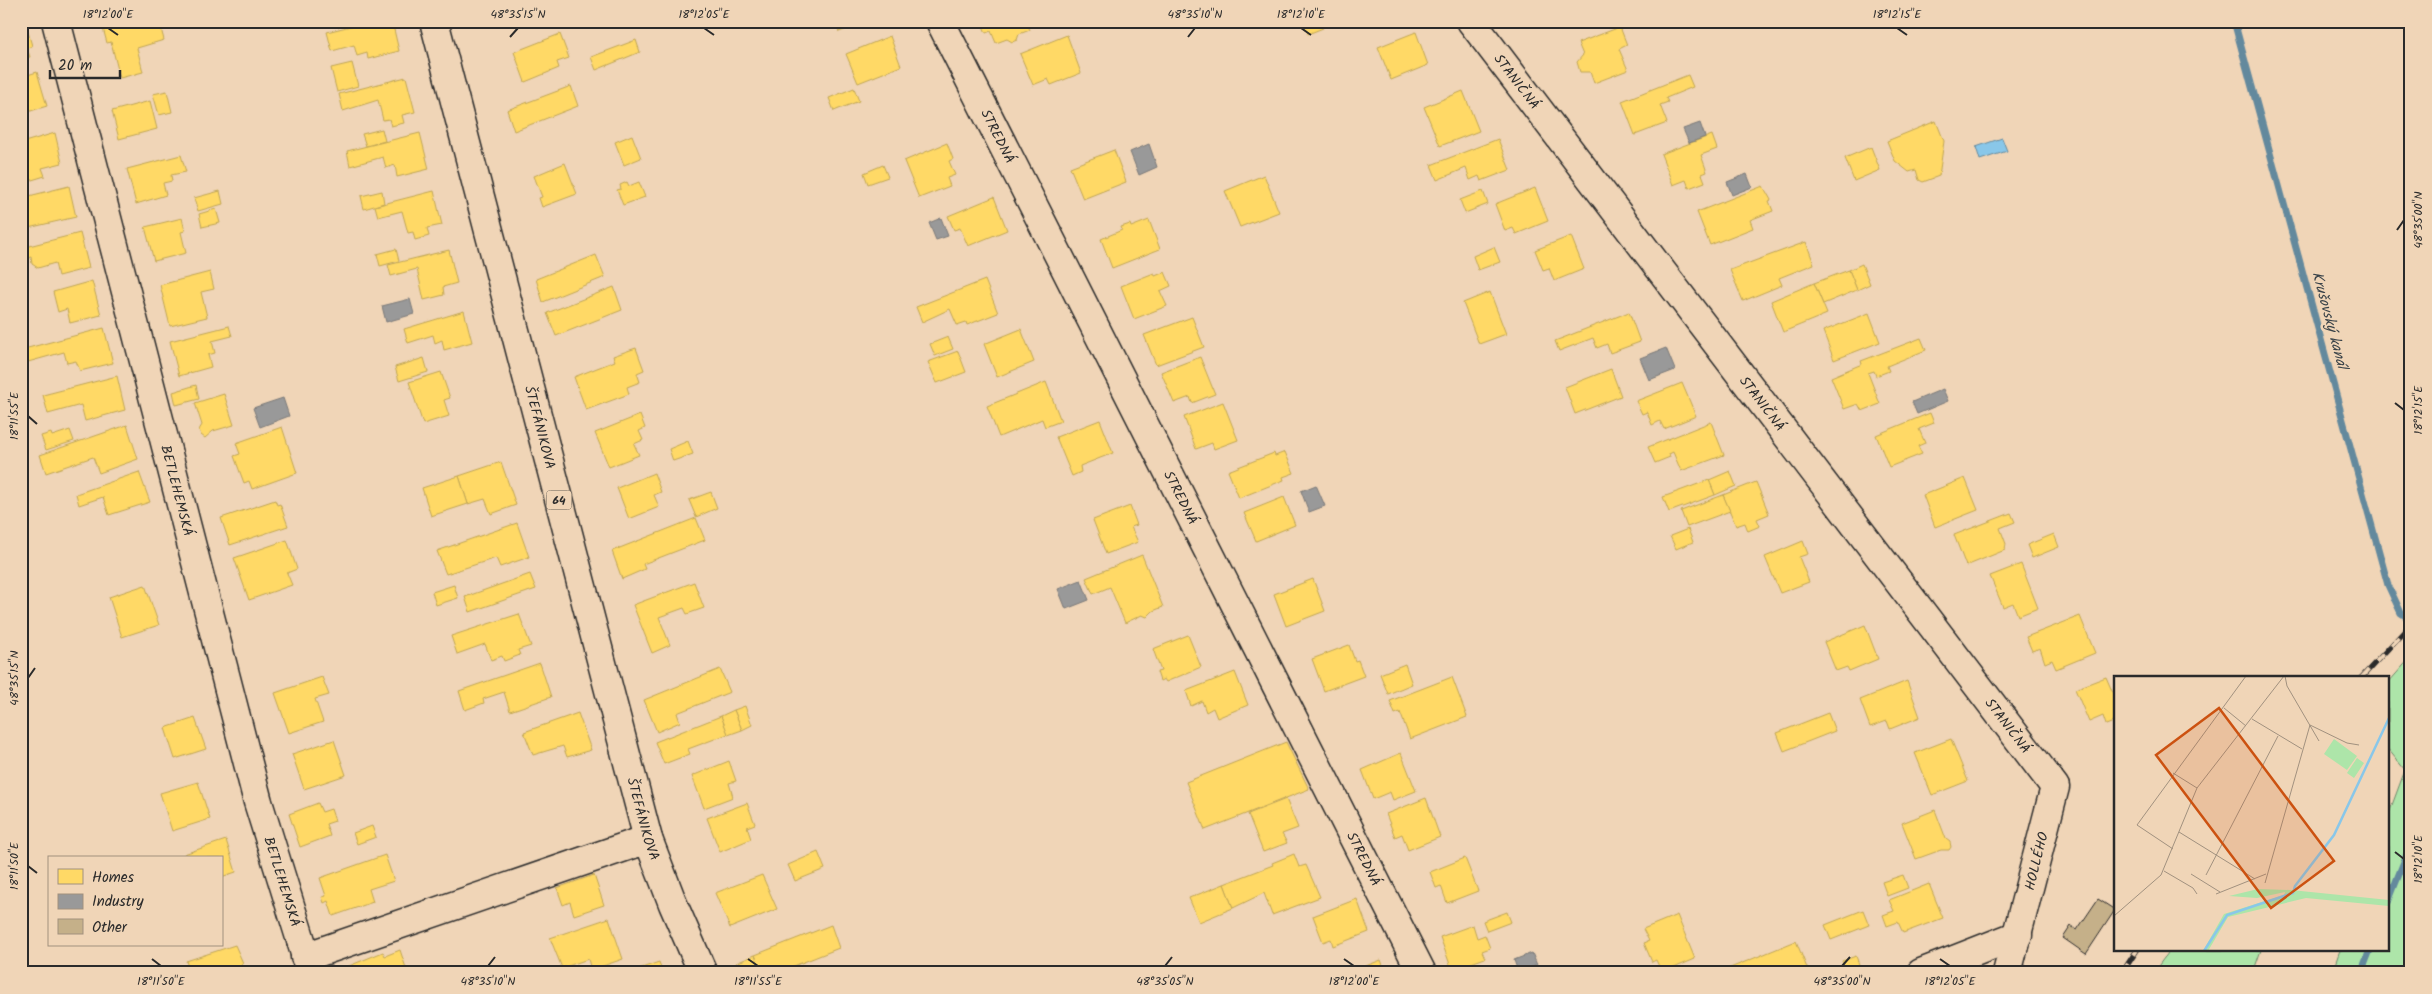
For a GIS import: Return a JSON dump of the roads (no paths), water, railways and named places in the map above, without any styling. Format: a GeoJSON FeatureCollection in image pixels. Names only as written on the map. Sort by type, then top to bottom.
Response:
{"type":"FeatureCollection","features":[{"type":"Feature","properties":{"kind":"street","name":"BETLEHEMSKÁ"},"geometry":{"type":"LineString","coordinates":[[56,21],[258,802],[308,965],[648,839]]}},
{"type":"Feature","properties":{"kind":"street","name":"ŠTEFÁNIKOVA"},"geometry":{"type":"LineString","coordinates":[[434,21],[648,839],[673,904],[704,973]]}},
{"type":"Feature","properties":{"kind":"street","name":"STREDNÁ"},"geometry":{"type":"LineString","coordinates":[[940,21],[1422,973]]}},
{"type":"Feature","properties":{"kind":"street","name":"STANIČNÁ"},"geometry":{"type":"LineString","coordinates":[[1471,21],[2055,787]]}},
{"type":"Feature","properties":{"kind":"street","name":"HOLLÉHO"},"geometry":{"type":"LineString","coordinates":[[2007,973],[2055,787]]}},
{"type":"Feature","properties":{"kind":"street"},"geometry":{"type":"LineString","coordinates":[[1921,973],[2018,935]]}},
{"type":"Feature","properties":{"kind":"water"},"geometry":{"type":"Polygon","coordinates":[[[2002,138],[2007,151],[1980,160],[1976,147],[2002,138]]]}},
{"type":"Feature","properties":{"kind":"waterway","name":"Krušovský kanál"},"geometry":{"type":"LineString","coordinates":[[2234,21],[2388,585],[2401,613],[2411,620]]}},
{"type":"Feature","properties":{"kind":"waterway","name":"Krušovský kanál"},"geometry":{"type":"LineString","coordinates":[[2390,897],[2411,844]]}},
{"type":"Feature","properties":{"kind":"waterway","name":"Krušovský kanál"},"geometry":{"type":"LineString","coordinates":[[2361,973],[2369,952]]}},
{"type":"Feature","properties":{"kind":"railway"},"geometry":{"type":"LineString","coordinates":[[2363,676],[2411,624]]}},
{"type":"Feature","properties":{"kind":"railway"},"geometry":{"type":"LineString","coordinates":[[2122,973],[2136,952]]}}]}
